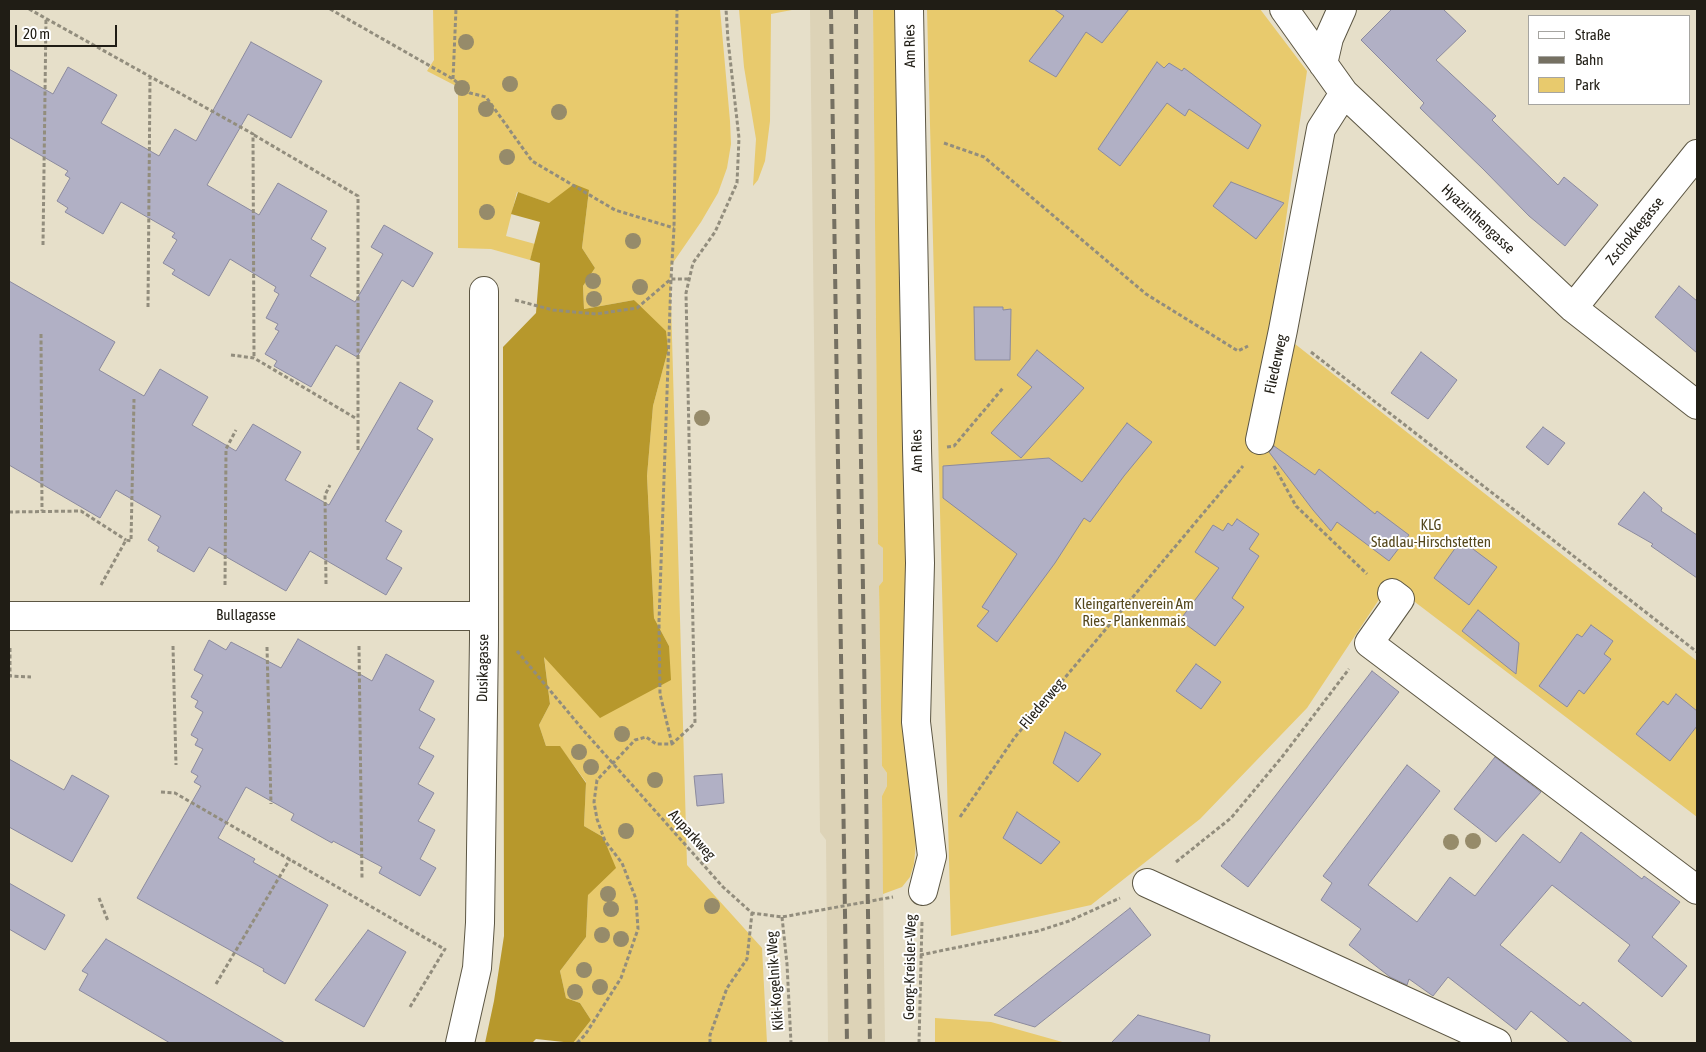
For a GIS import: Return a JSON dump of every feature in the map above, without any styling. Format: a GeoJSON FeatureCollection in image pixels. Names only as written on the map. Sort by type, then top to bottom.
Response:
{"type":"FeatureCollection","features":[{"type":"Feature","properties":{"kind":"street","name":"Am Ries"},"geometry":{"type":"LineString","coordinates":[[909,9],[920,563],[916,722],[932,856],[923,891]]}},
{"type":"Feature","properties":{"kind":"street","name":"Hyazinthengasse"},"geometry":{"type":"LineString","coordinates":[[1284,9],[1344,93],[1573,308],[1697,406]]}},
{"type":"Feature","properties":{"kind":"street"},"geometry":{"type":"LineString","coordinates":[[1323,64],[1329,38],[1342,9]]}},
{"type":"Feature","properties":{"kind":"street","name":"Fliederweg"},"geometry":{"type":"LineString","coordinates":[[1260,440],[1321,129],[1344,93]]}},
{"type":"Feature","properties":{"kind":"street","name":"Zschokkegasse"},"geometry":{"type":"LineString","coordinates":[[1573,308],[1697,154]]}},
{"type":"Feature","properties":{"kind":"street","name":"Dusikagasse"},"geometry":{"type":"LineString","coordinates":[[460,1043],[477,968],[480,923],[484,291]]}},
{"type":"Feature","properties":{"kind":"street"},"geometry":{"type":"LineString","coordinates":[[1392,593],[1400,599],[1369,642],[1697,890]]}},
{"type":"Feature","properties":{"kind":"street","name":"Bullagasse"},"geometry":{"type":"LineString","coordinates":[[9,629],[483,616]]}},
{"type":"Feature","properties":{"kind":"street"},"geometry":{"type":"LineString","coordinates":[[1147,883],[1497,1043]]}},
{"type":"Feature","properties":{"kind":"path"},"geometry":{"type":"LineString","coordinates":[[30,9],[150,78],[253,134],[358,196],[358,450]]}},
{"type":"Feature","properties":{"kind":"path"},"geometry":{"type":"LineString","coordinates":[[330,9],[453,79],[470,93],[486,97],[532,161],[614,210],[674,228]]}},
{"type":"Feature","properties":{"kind":"path"},"geometry":{"type":"LineString","coordinates":[[453,79],[456,9]]}},
{"type":"Feature","properties":{"kind":"path"},"geometry":{"type":"LineString","coordinates":[[672,744],[660,694],[659,621],[670,279],[674,228],[677,9]]}},
{"type":"Feature","properties":{"kind":"path"},"geometry":{"type":"LineString","coordinates":[[577,1043],[585,1035],[621,978],[638,929],[636,899],[622,863],[605,841],[597,818],[594,802],[597,780],[635,740],[646,737],[656,744],[672,744],[695,723],[686,293],[693,263],[715,232],[737,184],[740,138],[726,9]]}},
{"type":"Feature","properties":{"kind":"path"},"geometry":{"type":"LineString","coordinates":[[44,245],[46,18]]}},
{"type":"Feature","properties":{"kind":"path"},"geometry":{"type":"LineString","coordinates":[[148,307],[150,78]]}},
{"type":"Feature","properties":{"kind":"path"},"geometry":{"type":"LineString","coordinates":[[912,132],[984,158],[1146,294],[1238,351],[1283,330],[1697,652]]}},
{"type":"Feature","properties":{"kind":"path"},"geometry":{"type":"LineString","coordinates":[[253,134],[254,358]]}},
{"type":"Feature","properties":{"kind":"path"},"geometry":{"type":"LineString","coordinates":[[484,291],[553,310],[596,314],[637,308],[670,279],[689,279]]}},
{"type":"Feature","properties":{"kind":"path"},"geometry":{"type":"LineString","coordinates":[[41,334],[42,511]]}},
{"type":"Feature","properties":{"kind":"path"},"geometry":{"type":"LineString","coordinates":[[231,354],[254,358],[358,419]]}},
{"type":"Feature","properties":{"kind":"path"},"geometry":{"type":"LineString","coordinates":[[917,448],[954,446],[1003,388]]}},
{"type":"Feature","properties":{"kind":"path"},"geometry":{"type":"LineString","coordinates":[[9,512],[80,511],[126,540],[131,541],[134,399]]}},
{"type":"Feature","properties":{"kind":"path"},"geometry":{"type":"LineString","coordinates":[[225,591],[226,450],[236,430]]}},
{"type":"Feature","properties":{"kind":"path"},"geometry":{"type":"LineString","coordinates":[[1260,440],[1296,506],[1374,581],[1392,593]]}},
{"type":"Feature","properties":{"kind":"path","name":"Fliederweg"},"geometry":{"type":"LineString","coordinates":[[960,818],[1015,737],[1241,469]]}},
{"type":"Feature","properties":{"kind":"path"},"geometry":{"type":"LineString","coordinates":[[326,590],[325,495],[330,485]]}},
{"type":"Feature","properties":{"kind":"path"},"geometry":{"type":"LineString","coordinates":[[100,587],[126,540]]}},
{"type":"Feature","properties":{"kind":"path"},"geometry":{"type":"LineString","coordinates":[[9,629],[10,676],[32,676]]}},
{"type":"Feature","properties":{"kind":"path"},"geometry":{"type":"LineString","coordinates":[[359,641],[362,878]]}},
{"type":"Feature","properties":{"kind":"path"},"geometry":{"type":"LineString","coordinates":[[173,642],[176,765]]}},
{"type":"Feature","properties":{"kind":"path"},"geometry":{"type":"LineString","coordinates":[[267,642],[271,804]]}},
{"type":"Feature","properties":{"kind":"path"},"geometry":{"type":"LineString","coordinates":[[920,955],[1038,931],[1069,921],[1102,907],[1147,883],[1197,846],[1230,818],[1282,757],[1369,642]]}},
{"type":"Feature","properties":{"kind":"path","name":"Auparkweg"},"geometry":{"type":"LineString","coordinates":[[512,645],[542,683],[723,887],[752,913]]}},
{"type":"Feature","properties":{"kind":"path"},"geometry":{"type":"LineString","coordinates":[[161,792],[175,793],[450,952]]}},
{"type":"Feature","properties":{"kind":"path"},"geometry":{"type":"LineString","coordinates":[[216,984],[290,859]]}},
{"type":"Feature","properties":{"kind":"path"},"geometry":{"type":"LineString","coordinates":[[710,1043],[710,1035],[727,988],[747,959],[752,913],[782,917],[923,891]]}},
{"type":"Feature","properties":{"kind":"path","name":"Georg-Kreisler-Weg"},"geometry":{"type":"LineString","coordinates":[[919,1043],[923,891]]}},
{"type":"Feature","properties":{"kind":"path"},"geometry":{"type":"LineString","coordinates":[[100,898],[108,921]]}},
{"type":"Feature","properties":{"kind":"path","name":"Kiki-Kogelnik-Weg"},"geometry":{"type":"LineString","coordinates":[[782,917],[787,964],[791,1043]]}},
{"type":"Feature","properties":{"kind":"path"},"geometry":{"type":"LineString","coordinates":[[410,1007],[445,949]]}},
{"type":"Feature","properties":{"kind":"shaded area"},"geometry":{"type":"Polygon","coordinates":[[[810,9],[873,9],[878,544],[883,548],[883,581],[879,586],[882,766],[887,773],[887,786],[882,796],[885,1043],[828,1043],[826,840],[820,832],[810,9]]]}},
{"type":"Feature","properties":{"kind":"shaded area"},"geometry":{"type":"Polygon","coordinates":[[[574,184],[589,190],[582,248],[595,268],[583,286],[584,309],[634,300],[666,331],[668,350],[653,406],[647,476],[654,618],[669,646],[671,680],[600,718],[544,657],[550,704],[539,725],[546,746],[560,746],[586,783],[584,826],[603,837],[616,868],[588,895],[586,937],[560,971],[566,998],[580,1003],[591,1020],[573,1043],[536,1039],[532,1043],[485,1043],[494,1001],[504,936],[503,347],[536,313],[540,263],[530,260],[540,222],[511,214],[518,192],[549,203],[574,184]]]}},
{"type":"Feature","properties":{"kind":"green space"},"geometry":{"type":"Polygon","coordinates":[[[433,9],[720,9],[730,121],[731,144],[727,168],[718,193],[701,222],[670,267],[687,865],[762,948],[767,1043],[573,1043],[591,1020],[580,1003],[566,998],[560,971],[586,937],[588,895],[603,837],[584,826],[586,782],[560,747],[546,746],[539,725],[550,704],[544,656],[669,646],[654,618],[647,476],[653,406],[668,350],[634,300],[584,309],[583,286],[595,268],[582,248],[589,190],[549,203],[517,192],[506,236],[535,244],[530,260],[491,249],[458,248],[458,87],[427,71],[434,60],[433,9]]]}},
{"type":"Feature","properties":{"kind":"green space"},"geometry":{"type":"Polygon","coordinates":[[[739,9],[797,9],[771,14],[770,121],[765,161],[758,180],[753,186],[756,139],[744,67],[739,9]]]}},
{"type":"Feature","properties":{"kind":"green space"},"geometry":{"type":"Polygon","coordinates":[[[873,9],[901,9],[909,746],[916,842],[914,864],[910,877],[902,887],[883,894],[882,796],[887,786],[887,773],[882,766],[879,586],[883,581],[883,548],[878,544],[873,9]]]}},
{"type":"Feature","properties":{"kind":"green space","name":"Kleingartenverein Am Ries - Plankenmais"},"geometry":{"type":"Polygon","coordinates":[[[927,9],[1260,9],[1307,71],[1271,325],[1697,661],[1697,817],[1390,583],[1307,708],[1200,819],[1091,905],[951,936],[927,9]]]}},
{"type":"Feature","properties":{"kind":"green space"},"geometry":{"type":"Polygon","coordinates":[[[935,1018],[991,1022],[1066,1043],[935,1043],[935,1018]]]}},
{"type":"Feature","properties":{"kind":"building"},"geometry":{"type":"Polygon","coordinates":[[[1054,9],[1129,9],[1102,43],[1086,32],[1056,77],[1029,61],[1064,16],[1054,9]]]}},
{"type":"Feature","properties":{"kind":"building"},"geometry":{"type":"Polygon","coordinates":[[[1392,9],[1443,9],[1466,31],[1436,60],[1496,116],[1492,120],[1558,185],[1564,177],[1598,205],[1565,246],[1529,216],[1420,108],[1424,103],[1361,40],[1392,9]]]}},
{"type":"Feature","properties":{"kind":"building"},"geometry":{"type":"Polygon","coordinates":[[[251,42],[322,81],[291,138],[248,114],[207,185],[259,215],[278,183],[327,211],[311,239],[326,248],[310,276],[355,302],[383,254],[371,247],[384,225],[433,253],[413,287],[402,280],[357,357],[336,345],[311,387],[274,366],[277,361],[265,354],[279,331],[275,329],[278,324],[266,318],[279,294],[274,291],[276,287],[230,259],[209,296],[172,274],[175,270],[163,263],[177,240],[172,237],[175,233],[121,202],[103,234],[65,212],[68,208],[57,201],[70,178],[65,175],[68,171],[9,137],[9,69],[53,94],[68,67],[117,95],[101,123],[159,156],[175,129],[196,141],[251,42]]]}},
{"type":"Feature","properties":{"kind":"building"},"geometry":{"type":"Polygon","coordinates":[[[1157,62],[1164,68],[1169,63],[1182,71],[1184,68],[1261,125],[1248,149],[1189,109],[1185,116],[1167,103],[1120,166],[1098,149],[1157,62]]]}},
{"type":"Feature","properties":{"kind":"building"},"geometry":{"type":"Polygon","coordinates":[[[1231,182],[1284,203],[1256,239],[1213,206],[1231,182]]]}},
{"type":"Feature","properties":{"kind":"building"},"geometry":{"type":"Polygon","coordinates":[[[9,281],[115,342],[99,370],[144,396],[160,369],[208,397],[192,425],[236,451],[253,424],[301,452],[285,480],[329,505],[400,382],[433,401],[417,429],[433,439],[385,521],[402,531],[386,559],[402,568],[386,595],[310,551],[286,591],[209,547],[194,572],[157,551],[159,547],[148,540],[161,516],[116,490],[100,518],[9,465],[9,281]]]}},
{"type":"Feature","properties":{"kind":"building"},"geometry":{"type":"Polygon","coordinates":[[[1679,286],[1697,301],[1697,353],[1655,317],[1679,286]]]}},
{"type":"Feature","properties":{"kind":"building"},"geometry":{"type":"Polygon","coordinates":[[[974,307],[1003,307],[1003,310],[1011,309],[1010,360],[975,360],[974,307]]]}},
{"type":"Feature","properties":{"kind":"building"},"geometry":{"type":"Polygon","coordinates":[[[1037,350],[1084,388],[1021,458],[991,433],[1032,387],[1017,375],[1037,350]]]}},
{"type":"Feature","properties":{"kind":"building"},"geometry":{"type":"Polygon","coordinates":[[[1421,352],[1457,380],[1428,419],[1391,393],[1421,352]]]}},
{"type":"Feature","properties":{"kind":"building"},"geometry":{"type":"Polygon","coordinates":[[[1127,423],[1152,442],[1090,522],[1084,518],[1055,563],[997,642],[977,626],[989,611],[982,607],[1017,554],[943,498],[943,466],[1049,458],[1082,482],[1127,423]]]}},
{"type":"Feature","properties":{"kind":"building"},"geometry":{"type":"Polygon","coordinates":[[[1543,427],[1565,443],[1548,465],[1526,447],[1543,427]]]}},
{"type":"Feature","properties":{"kind":"building"},"geometry":{"type":"Polygon","coordinates":[[[1274,446],[1315,475],[1319,469],[1375,514],[1377,511],[1409,535],[1389,561],[1337,522],[1331,531],[1269,452],[1274,446]]]}},
{"type":"Feature","properties":{"kind":"building"},"geometry":{"type":"Polygon","coordinates":[[[1644,492],[1662,508],[1661,511],[1697,535],[1697,578],[1651,546],[1653,544],[1618,524],[1644,492]]]}},
{"type":"Feature","properties":{"kind":"building"},"geometry":{"type":"Polygon","coordinates":[[[1237,519],[1259,534],[1249,549],[1259,556],[1232,598],[1244,607],[1215,646],[1180,620],[1219,568],[1195,552],[1213,525],[1223,531],[1228,523],[1232,526],[1237,519]]]}},
{"type":"Feature","properties":{"kind":"building"},"geometry":{"type":"Polygon","coordinates":[[[1461,540],[1497,567],[1469,605],[1434,578],[1461,540]]]}},
{"type":"Feature","properties":{"kind":"building"},"geometry":{"type":"Polygon","coordinates":[[[1478,610],[1519,643],[1516,674],[1462,631],[1478,610]]]}},
{"type":"Feature","properties":{"kind":"building"},"geometry":{"type":"Polygon","coordinates":[[[1591,625],[1613,641],[1604,654],[1611,659],[1584,694],[1579,690],[1567,707],[1539,686],[1577,634],[1582,637],[1591,625]]]}},
{"type":"Feature","properties":{"kind":"building"},"geometry":{"type":"Polygon","coordinates":[[[298,639],[372,681],[386,654],[434,681],[419,710],[435,719],[419,748],[434,756],[418,784],[434,793],[418,821],[435,830],[420,859],[436,868],[420,896],[379,873],[382,867],[333,841],[332,843],[291,820],[294,814],[246,787],[218,838],[255,859],[253,862],[328,905],[285,984],[263,971],[264,969],[137,898],[201,786],[194,782],[198,776],[191,772],[203,749],[195,745],[198,739],[191,735],[203,712],[195,707],[198,701],[191,697],[203,675],[194,670],[209,640],[226,650],[231,642],[281,668],[298,639]]]}},
{"type":"Feature","properties":{"kind":"building"},"geometry":{"type":"Polygon","coordinates":[[[1196,664],[1221,682],[1201,709],[1176,691],[1196,664]]]}},
{"type":"Feature","properties":{"kind":"building"},"geometry":{"type":"Polygon","coordinates":[[[1372,671],[1399,692],[1248,887],[1221,866],[1372,671]]]}},
{"type":"Feature","properties":{"kind":"building"},"geometry":{"type":"Polygon","coordinates":[[[1676,694],[1697,711],[1697,726],[1670,761],[1636,734],[1663,701],[1668,705],[1676,694]]]}},
{"type":"Feature","properties":{"kind":"building"},"geometry":{"type":"Polygon","coordinates":[[[1065,732],[1101,754],[1078,782],[1053,763],[1065,732]]]}},
{"type":"Feature","properties":{"kind":"building"},"geometry":{"type":"Polygon","coordinates":[[[1495,757],[1541,792],[1496,842],[1454,809],[1495,757]]]}},
{"type":"Feature","properties":{"kind":"building"},"geometry":{"type":"Polygon","coordinates":[[[9,759],[64,790],[72,775],[109,796],[72,862],[9,827],[9,759]]]}},
{"type":"Feature","properties":{"kind":"building"},"geometry":{"type":"Polygon","coordinates":[[[1407,765],[1440,791],[1368,885],[1417,922],[1450,877],[1475,896],[1523,834],[1560,863],[1581,832],[1642,879],[1644,876],[1680,902],[1652,937],[1687,966],[1662,997],[1618,961],[1630,945],[1552,885],[1500,945],[1580,1006],[1583,1002],[1633,1043],[1570,1043],[1531,1011],[1516,1030],[1448,977],[1433,996],[1409,979],[1407,985],[1390,977],[1349,945],[1361,929],[1321,900],[1332,883],[1323,876],[1407,765]]]}},
{"type":"Feature","properties":{"kind":"building"},"geometry":{"type":"Polygon","coordinates":[[[722,774],[724,803],[697,806],[694,776],[722,774]]]}},
{"type":"Feature","properties":{"kind":"building"},"geometry":{"type":"Polygon","coordinates":[[[1017,812],[1060,842],[1041,864],[1003,838],[1017,812]]]}},
{"type":"Feature","properties":{"kind":"building"},"geometry":{"type":"Polygon","coordinates":[[[9,883],[65,915],[45,950],[9,929],[9,883]]]}},
{"type":"Feature","properties":{"kind":"building"},"geometry":{"type":"Polygon","coordinates":[[[1130,908],[1151,935],[1035,1027],[994,1015],[1130,908]]]}},
{"type":"Feature","properties":{"kind":"building"},"geometry":{"type":"Polygon","coordinates":[[[368,930],[406,952],[364,1027],[315,1000],[368,930]]]}},
{"type":"Feature","properties":{"kind":"building"},"geometry":{"type":"Polygon","coordinates":[[[106,939],[285,1043],[170,1043],[79,990],[88,974],[82,971],[106,939]]]}},
{"type":"Feature","properties":{"kind":"building"},"geometry":{"type":"Polygon","coordinates":[[[1138,1015],[1210,1035],[1209,1043],[1111,1043],[1138,1015]]]}},
{"type":"Feature","properties":{"kind":"railway"},"geometry":{"type":"LineString","coordinates":[[831,9],[847,1043]]}},
{"type":"Feature","properties":{"kind":"railway"},"geometry":{"type":"LineString","coordinates":[[856,9],[857,200],[870,1043]]}},
{"type":"Feature","properties":{"kind":"park label","name":"KLG Stadlau-Hirschstetten"},"geometry":{"type":"Point","coordinates":[1431,534]}}]}
